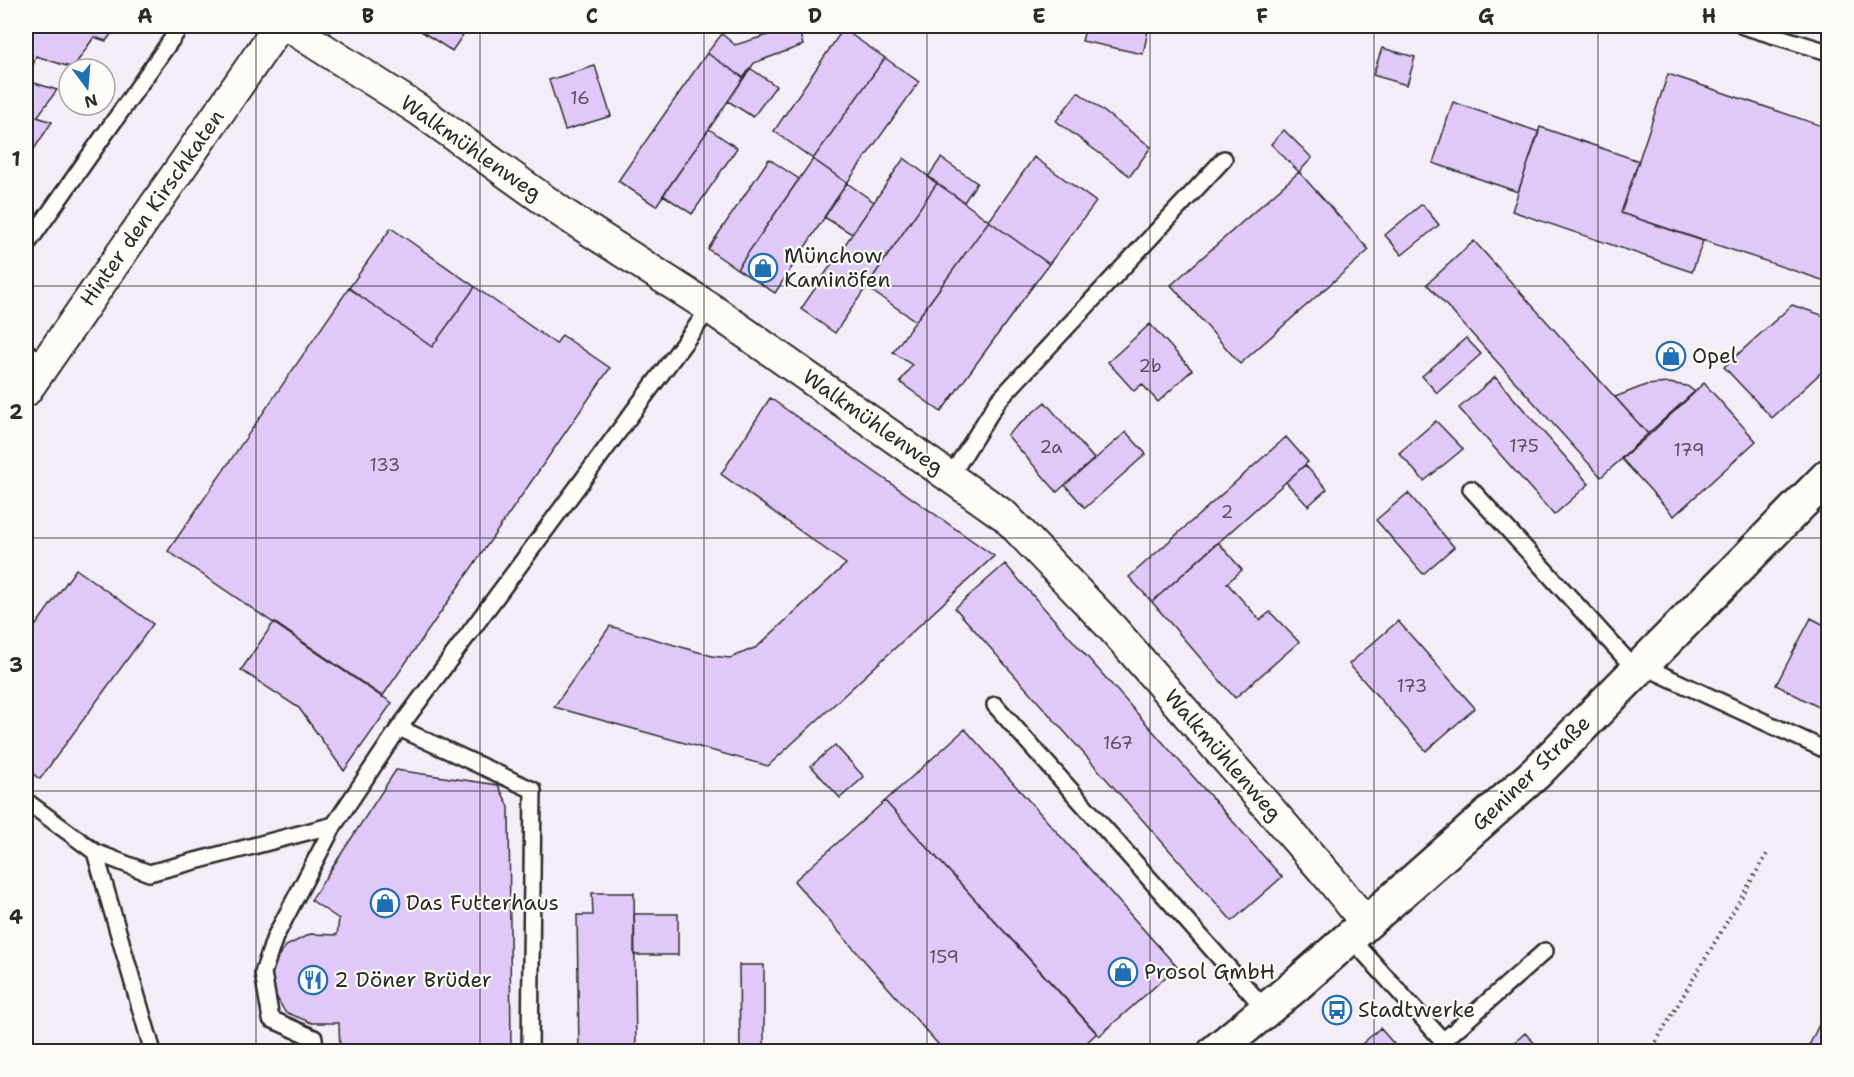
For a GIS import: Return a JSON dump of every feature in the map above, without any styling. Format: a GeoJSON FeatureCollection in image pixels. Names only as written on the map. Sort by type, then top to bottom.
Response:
{"type":"FeatureCollection","features":[{"type":"Feature","properties":{"kind":"main road","name":"Geniner Straße"},"geometry":{"type":"LineString","coordinates":[[1215,1052],[1536,773],[1828,476]]}},
{"type":"Feature","properties":{"kind":"street","name":"Hinter den Kirschkaten"},"geometry":{"type":"LineString","coordinates":[[26,391],[35,358],[279,26]]}},
{"type":"Feature","properties":{"kind":"street","name":"Walkmühlenweg"},"geometry":{"type":"LineString","coordinates":[[288,26],[419,110],[564,214],[710,308],[1005,516],[1113,629],[1328,876],[1358,930]]}},
{"type":"Feature","properties":{"kind":"lane"},"geometry":{"type":"LineString","coordinates":[[26,246],[181,26]]}},
{"type":"Feature","properties":{"kind":"lane"},"geometry":{"type":"LineString","coordinates":[[1743,26],[1828,52]]}},
{"type":"Feature","properties":{"kind":"lane"},"geometry":{"type":"LineString","coordinates":[[951,477],[998,401],[1224,159]]}},
{"type":"Feature","properties":{"kind":"lane"},"geometry":{"type":"LineString","coordinates":[[315,1052],[314,1038],[271,1019],[263,973],[275,937],[334,825],[399,728],[710,308]]}},
{"type":"Feature","properties":{"kind":"lane"},"geometry":{"type":"LineString","coordinates":[[1471,489],[1639,667],[1828,751]]}},
{"type":"Feature","properties":{"kind":"lane"},"geometry":{"type":"LineString","coordinates":[[995,705],[1266,1010]]}},
{"type":"Feature","properties":{"kind":"lane"},"geometry":{"type":"LineString","coordinates":[[399,728],[533,789],[530,1052]]}},
{"type":"Feature","properties":{"kind":"lane"},"geometry":{"type":"LineString","coordinates":[[26,801],[95,852],[149,873],[334,825]]}},
{"type":"Feature","properties":{"kind":"lane"},"geometry":{"type":"LineString","coordinates":[[95,852],[153,1052]]}},
{"type":"Feature","properties":{"kind":"lane"},"geometry":{"type":"LineString","coordinates":[[1358,930],[1448,1046],[1545,951]]}},
{"type":"Feature","properties":{"kind":"path"},"geometry":{"type":"LineString","coordinates":[[1650,1052],[1767,854]]}},
{"type":"Feature","properties":{"kind":"building"},"geometry":{"type":"Polygon","coordinates":[[[26,26],[117,26],[106,41],[94,37],[80,57],[57,57],[57,63],[36,56],[28,81],[57,90],[37,117],[52,122],[26,161],[26,26]]]}},
{"type":"Feature","properties":{"kind":"building"},"geometry":{"type":"Polygon","coordinates":[[[413,26],[469,26],[452,51],[413,26]]]}},
{"type":"Feature","properties":{"kind":"building"},"geometry":{"type":"Polygon","coordinates":[[[763,26],[798,26],[803,45],[754,63],[744,78],[707,53],[722,34],[735,45],[768,35],[763,26]]]}},
{"type":"Feature","properties":{"kind":"building"},"geometry":{"type":"Polygon","coordinates":[[[1086,26],[1149,26],[1143,54],[1082,41],[1086,26]]]}},
{"type":"Feature","properties":{"kind":"building"},"geometry":{"type":"Polygon","coordinates":[[[843,29],[885,58],[813,159],[774,131],[843,29]]]}},
{"type":"Feature","properties":{"kind":"building"},"geometry":{"type":"Polygon","coordinates":[[[1382,48],[1415,57],[1407,85],[1373,75],[1382,48]]]}},
{"type":"Feature","properties":{"kind":"building"},"geometry":{"type":"Polygon","coordinates":[[[707,53],[744,78],[656,206],[618,181],[707,53]]]}},
{"type":"Feature","properties":{"kind":"building"},"geometry":{"type":"Polygon","coordinates":[[[885,58],[919,82],[847,183],[813,159],[885,58]]]}},
{"type":"Feature","properties":{"kind":"building"},"geometry":{"type":"Polygon","coordinates":[[[595,66],[611,116],[565,130],[549,80],[595,66]]]}},
{"type":"Feature","properties":{"kind":"building"},"geometry":{"type":"Polygon","coordinates":[[[750,68],[776,86],[753,117],[728,101],[750,68]]]}},
{"type":"Feature","properties":{"kind":"building"},"geometry":{"type":"Polygon","coordinates":[[[1668,74],[1828,128],[1828,282],[1621,213],[1668,74]]]}},
{"type":"Feature","properties":{"kind":"building"},"geometry":{"type":"Polygon","coordinates":[[[1078,92],[1151,147],[1130,176],[1056,121],[1078,92]]]}},
{"type":"Feature","properties":{"kind":"building"},"geometry":{"type":"Polygon","coordinates":[[[1453,102],[1539,132],[1518,192],[1433,163],[1453,102]]]}},
{"type":"Feature","properties":{"kind":"building"},"geometry":{"type":"Polygon","coordinates":[[[1540,127],[1639,161],[1621,213],[1703,241],[1692,272],[1512,211],[1540,127]]]}},
{"type":"Feature","properties":{"kind":"building"},"geometry":{"type":"Polygon","coordinates":[[[709,129],[737,148],[692,214],[663,195],[709,129]]]}},
{"type":"Feature","properties":{"kind":"building"},"geometry":{"type":"Polygon","coordinates":[[[1284,130],[1312,158],[1299,172],[1271,144],[1284,130]]]}},
{"type":"Feature","properties":{"kind":"building"},"geometry":{"type":"Polygon","coordinates":[[[1034,157],[1096,202],[1049,264],[989,221],[1034,157]]]}},
{"type":"Feature","properties":{"kind":"building"},"geometry":{"type":"Polygon","coordinates":[[[904,158],[937,183],[835,333],[801,309],[904,158]]]}},
{"type":"Feature","properties":{"kind":"building"},"geometry":{"type":"Polygon","coordinates":[[[941,158],[977,183],[964,202],[928,177],[941,158]]]}},
{"type":"Feature","properties":{"kind":"building"},"geometry":{"type":"Polygon","coordinates":[[[769,159],[799,179],[737,269],[708,249],[769,159]]]}},
{"type":"Feature","properties":{"kind":"building"},"geometry":{"type":"Polygon","coordinates":[[[813,159],[847,183],[775,293],[737,269],[813,159]]]}},
{"type":"Feature","properties":{"kind":"building"},"geometry":{"type":"Polygon","coordinates":[[[1299,172],[1369,250],[1240,364],[1171,285],[1299,172]]]}},
{"type":"Feature","properties":{"kind":"building"},"geometry":{"type":"Polygon","coordinates":[[[847,183],[874,202],[852,234],[824,217],[847,183]]]}},
{"type":"Feature","properties":{"kind":"building"},"geometry":{"type":"Polygon","coordinates":[[[937,183],[989,221],[916,321],[866,287],[937,183]]]}},
{"type":"Feature","properties":{"kind":"building"},"geometry":{"type":"Polygon","coordinates":[[[1422,204],[1439,225],[1402,255],[1385,235],[1422,204]]]}},
{"type":"Feature","properties":{"kind":"building"},"geometry":{"type":"Polygon","coordinates":[[[989,221],[1049,264],[941,412],[900,382],[912,365],[893,352],[989,221]]]}},
{"type":"Feature","properties":{"kind":"building"},"geometry":{"type":"Polygon","coordinates":[[[391,228],[475,287],[432,347],[349,288],[391,228]]]}},
{"type":"Feature","properties":{"kind":"building"},"geometry":{"type":"Polygon","coordinates":[[[1474,241],[1649,435],[1601,477],[1427,284],[1474,241]]]}},
{"type":"Feature","properties":{"kind":"building"},"geometry":{"type":"Polygon","coordinates":[[[475,287],[556,344],[562,335],[610,368],[382,697],[168,551],[349,288],[432,347],[475,287]]]}},
{"type":"Feature","properties":{"kind":"building"},"geometry":{"type":"Polygon","coordinates":[[[1792,305],[1828,317],[1828,366],[1772,418],[1724,367],[1792,305]]]}},
{"type":"Feature","properties":{"kind":"building"},"geometry":{"type":"Polygon","coordinates":[[[1150,324],[1192,370],[1158,402],[1142,384],[1134,391],[1108,362],[1150,324]]]}},
{"type":"Feature","properties":{"kind":"building"},"geometry":{"type":"Polygon","coordinates":[[[1466,338],[1481,354],[1437,393],[1422,376],[1466,338]]]}},
{"type":"Feature","properties":{"kind":"building"},"geometry":{"type":"Polygon","coordinates":[[[1495,377],[1589,484],[1554,515],[1459,408],[1495,377]]]}},
{"type":"Feature","properties":{"kind":"building"},"geometry":{"type":"Polygon","coordinates":[[[1668,383],[1687,386],[1695,392],[1649,435],[1615,397],[1646,385],[1668,383]]]}},
{"type":"Feature","properties":{"kind":"building"},"geometry":{"type":"Polygon","coordinates":[[[1704,383],[1756,441],[1674,516],[1621,458],[1704,383]]]}},
{"type":"Feature","properties":{"kind":"building"},"geometry":{"type":"Polygon","coordinates":[[[770,398],[994,556],[768,766],[554,707],[610,626],[712,656],[730,658],[757,647],[846,564],[721,474],[770,398]]]}},
{"type":"Feature","properties":{"kind":"building"},"geometry":{"type":"Polygon","coordinates":[[[1045,402],[1094,459],[1057,492],[1007,435],[1045,402]]]}},
{"type":"Feature","properties":{"kind":"building"},"geometry":{"type":"Polygon","coordinates":[[[1436,421],[1463,449],[1424,481],[1399,453],[1436,421]]]}},
{"type":"Feature","properties":{"kind":"building"},"geometry":{"type":"Polygon","coordinates":[[[1126,432],[1146,454],[1085,508],[1065,485],[1126,432]]]}},
{"type":"Feature","properties":{"kind":"building"},"geometry":{"type":"Polygon","coordinates":[[[1286,437],[1308,462],[1152,602],[1129,577],[1286,437]]]}},
{"type":"Feature","properties":{"kind":"building"},"geometry":{"type":"Polygon","coordinates":[[[1305,465],[1327,489],[1308,506],[1286,482],[1305,465]]]}},
{"type":"Feature","properties":{"kind":"building"},"geometry":{"type":"Polygon","coordinates":[[[1408,493],[1454,547],[1423,574],[1376,520],[1408,493]]]}},
{"type":"Feature","properties":{"kind":"building"},"geometry":{"type":"Polygon","coordinates":[[[1218,542],[1242,570],[1227,583],[1260,620],[1270,612],[1299,642],[1235,698],[1152,602],[1218,542]]]}},
{"type":"Feature","properties":{"kind":"building"},"geometry":{"type":"Polygon","coordinates":[[[1005,564],[1282,877],[1232,921],[955,608],[1005,564]]]}},
{"type":"Feature","properties":{"kind":"building"},"geometry":{"type":"Polygon","coordinates":[[[76,569],[153,624],[40,779],[26,769],[26,639],[76,569]]]}},
{"type":"Feature","properties":{"kind":"building"},"geometry":{"type":"Polygon","coordinates":[[[1811,618],[1828,627],[1828,712],[1776,685],[1811,618]]]}},
{"type":"Feature","properties":{"kind":"building"},"geometry":{"type":"Polygon","coordinates":[[[1398,621],[1475,708],[1426,751],[1349,664],[1398,621]]]}},
{"type":"Feature","properties":{"kind":"building"},"geometry":{"type":"Polygon","coordinates":[[[274,622],[392,703],[344,771],[299,708],[241,670],[274,622]]]}},
{"type":"Feature","properties":{"kind":"building"},"geometry":{"type":"Polygon","coordinates":[[[965,729],[1177,967],[1099,1036],[885,801],[965,729]]]}},
{"type":"Feature","properties":{"kind":"building"},"geometry":{"type":"Polygon","coordinates":[[[835,745],[864,777],[840,798],[811,766],[835,745]]]}},
{"type":"Feature","properties":{"kind":"building"},"geometry":{"type":"Polygon","coordinates":[[[396,770],[498,785],[509,807],[511,1052],[340,1052],[339,1023],[312,1023],[285,1012],[276,996],[270,976],[276,959],[286,946],[310,934],[337,935],[339,919],[311,900],[396,770]]]}},
{"type":"Feature","properties":{"kind":"building"},"geometry":{"type":"Polygon","coordinates":[[[885,801],[1097,1033],[1076,1052],[945,1052],[794,881],[885,801]]]}},
{"type":"Feature","properties":{"kind":"building"},"geometry":{"type":"Polygon","coordinates":[[[592,893],[634,893],[636,1052],[579,1052],[577,915],[593,915],[592,893]]]}},
{"type":"Feature","properties":{"kind":"building"},"geometry":{"type":"Polygon","coordinates":[[[634,914],[678,914],[678,955],[634,955],[634,914]]]}},
{"type":"Feature","properties":{"kind":"building"},"geometry":{"type":"Polygon","coordinates":[[[739,965],[764,965],[764,1052],[740,1052],[739,965]]]}},
{"type":"Feature","properties":{"kind":"building"},"geometry":{"type":"Polygon","coordinates":[[[1823,1016],[1828,1019],[1828,1052],[1806,1052],[1823,1016]]]}},
{"type":"Feature","properties":{"kind":"building"},"geometry":{"type":"Polygon","coordinates":[[[1380,1028],[1401,1052],[1353,1052],[1380,1028]]]}},
{"type":"Feature","properties":{"kind":"building"},"geometry":{"type":"Polygon","coordinates":[[[1525,1033],[1539,1048],[1535,1052],[1504,1052],[1525,1033]]]}},
{"type":"Feature","properties":{"kind":"place","name":"Münchow Kaminöfen"},"geometry":{"type":"Point","coordinates":[763,268]}},
{"type":"Feature","properties":{"kind":"place","name":"Opel"},"geometry":{"type":"Point","coordinates":[1671,356]}},
{"type":"Feature","properties":{"kind":"place","name":"Das Futterhaus"},"geometry":{"type":"Point","coordinates":[385,903]}},
{"type":"Feature","properties":{"kind":"place","name":"Prosol GmbH"},"geometry":{"type":"Point","coordinates":[1123,972]}},
{"type":"Feature","properties":{"kind":"place","name":"2 Döner Brüder"},"geometry":{"type":"Point","coordinates":[313,980]}},
{"type":"Feature","properties":{"kind":"place","name":"Stadtwerke"},"geometry":{"type":"Point","coordinates":[1337,1010]}}]}
